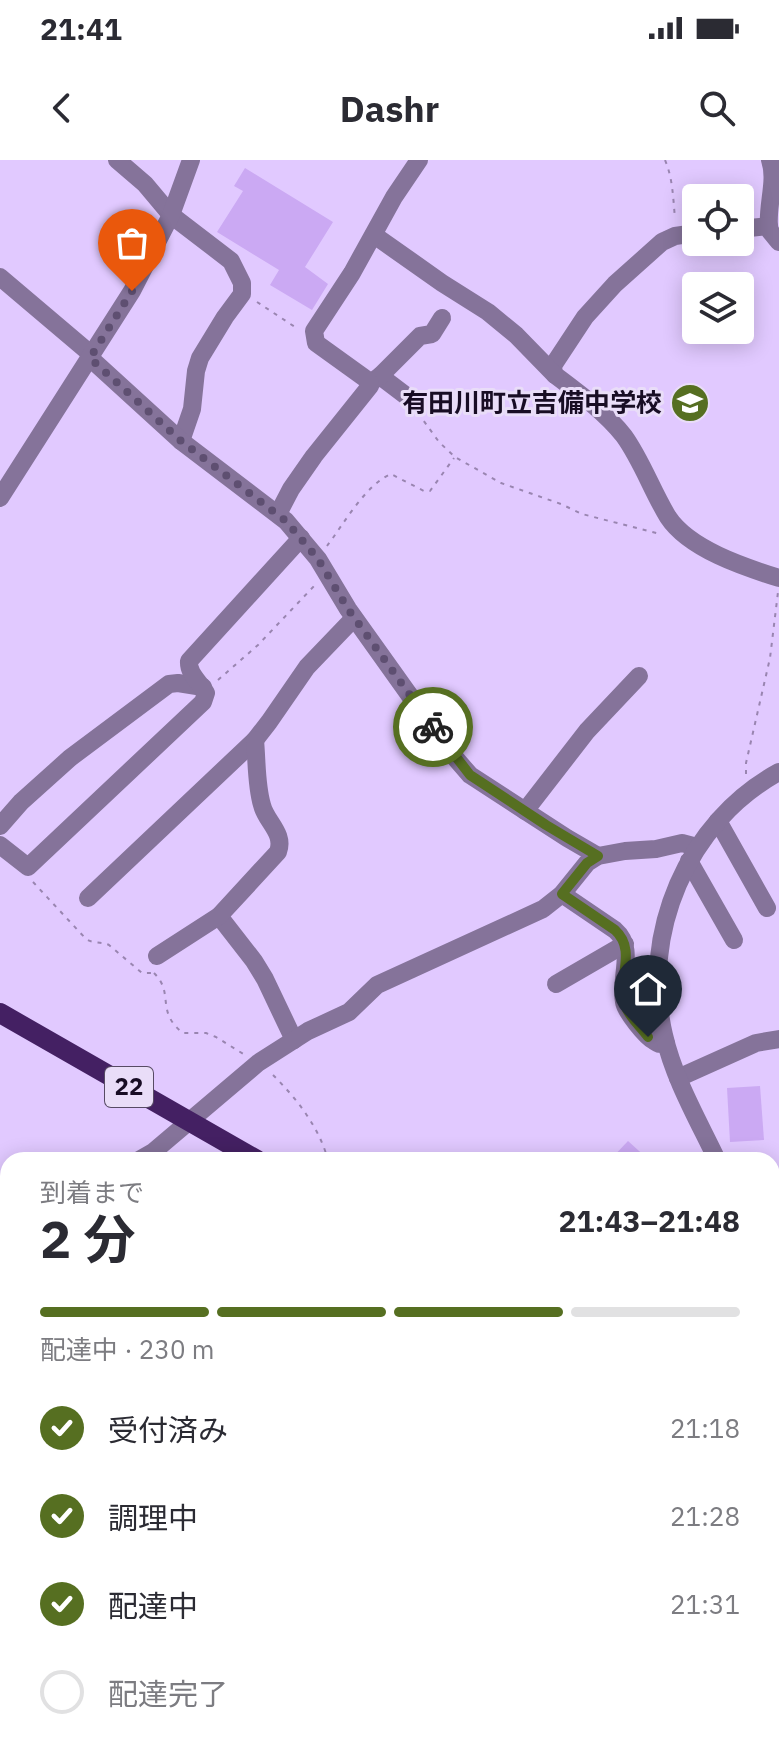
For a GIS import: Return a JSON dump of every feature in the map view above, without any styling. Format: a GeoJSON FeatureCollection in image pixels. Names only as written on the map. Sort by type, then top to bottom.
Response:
{"type":"FeatureCollection","features":[{"type":"Feature","properties":{"kind":"main road","name":"22"},"geometry":{"type":"LineString","coordinates":[[0,1013],[243,1152]]}},
{"type":"Feature","properties":{"kind":"street"},"geometry":{"type":"LineString","coordinates":[[117,160],[145,184],[171,215],[231,261],[242,283],[243,292],[200,358],[192,409],[181,441]]}},
{"type":"Feature","properties":{"kind":"street"},"geometry":{"type":"LineString","coordinates":[[0,498],[132,291],[171,215],[191,160]]}},
{"type":"Feature","properties":{"kind":"street"},"geometry":{"type":"LineString","coordinates":[[409,398],[316,343],[314,331],[419,160]]}},
{"type":"Feature","properties":{"kind":"street"},"geometry":{"type":"LineString","coordinates":[[754,231],[774,234],[771,162]]}},
{"type":"Feature","properties":{"kind":"street"},"geometry":{"type":"LineString","coordinates":[[374,235],[488,312],[516,335],[555,375],[607,418],[638,458],[669,518],[677,527],[718,556],[779,580]]}},
{"type":"Feature","properties":{"kind":"street"},"geometry":{"type":"LineString","coordinates":[[555,375],[554,364],[598,301],[662,242],[682,235]]}},
{"type":"Feature","properties":{"kind":"street"},"geometry":{"type":"LineString","coordinates":[[0,277],[91,356],[181,441],[278,514],[301,538],[354,618],[450,752],[470,775],[598,856]]}},
{"type":"Feature","properties":{"kind":"street"},"geometry":{"type":"LineString","coordinates":[[278,514],[314,456],[375,380],[420,336],[432,334],[442,318]]}},
{"type":"Feature","properties":{"kind":"street"},"geometry":{"type":"LineString","coordinates":[[0,845],[28,867],[203,702],[206,693],[192,673],[189,661],[301,538]]}},
{"type":"Feature","properties":{"kind":"street"},"geometry":{"type":"LineString","coordinates":[[88,898],[255,740],[307,667],[354,618]]}},
{"type":"Feature","properties":{"kind":"street"},"geometry":{"type":"LineString","coordinates":[[525,811],[587,731],[639,676]]}},
{"type":"Feature","properties":{"kind":"street"},"geometry":{"type":"LineString","coordinates":[[0,826],[21,802],[70,758],[169,684],[203,687]]}},
{"type":"Feature","properties":{"kind":"street"},"geometry":{"type":"LineString","coordinates":[[159,960],[219,916],[278,852],[280,839],[262,807],[255,740]]}},
{"type":"Feature","properties":{"kind":"street"},"geometry":{"type":"LineString","coordinates":[[713,1152],[678,1078],[666,1043],[659,997],[662,940],[675,891],[693,854],[736,802],[779,772]]}},
{"type":"Feature","properties":{"kind":"street"},"geometry":{"type":"LineString","coordinates":[[718,821],[767,908]]}},
{"type":"Feature","properties":{"kind":"street"},"geometry":{"type":"LineString","coordinates":[[153,1152],[258,1063],[294,1040],[349,1012],[377,985],[543,909],[562,894],[587,863],[598,856],[682,843],[693,854],[734,940]]}},
{"type":"Feature","properties":{"kind":"street"},"geometry":{"type":"LineString","coordinates":[[562,894],[622,937],[625,944],[624,1004],[648,1037],[660,1044],[666,1043]]}},
{"type":"Feature","properties":{"kind":"street"},"geometry":{"type":"LineString","coordinates":[[219,916],[265,979],[294,1040]]}},
{"type":"Feature","properties":{"kind":"street"},"geometry":{"type":"LineString","coordinates":[[556,984],[625,944]]}},
{"type":"Feature","properties":{"kind":"street"},"geometry":{"type":"LineString","coordinates":[[678,1078],[756,1043],[779,1039]]}},
{"type":"Feature","properties":{"kind":"path"},"geometry":{"type":"LineString","coordinates":[[665,160],[673,186],[675,236]]}},
{"type":"Feature","properties":{"kind":"path"},"geometry":{"type":"LineString","coordinates":[[243,292],[315,340]]}},
{"type":"Feature","properties":{"kind":"path"},"geometry":{"type":"LineString","coordinates":[[409,398],[423,422],[455,457],[501,483],[582,514],[664,535],[677,527]]}},
{"type":"Feature","properties":{"kind":"path"},"geometry":{"type":"LineString","coordinates":[[203,687],[215,684],[258,645],[322,566],[364,496],[385,476],[397,476],[424,491],[430,491],[455,457]]}},
{"type":"Feature","properties":{"kind":"path"},"geometry":{"type":"LineString","coordinates":[[752,789],[745,772],[746,763],[770,658],[779,580]]}},
{"type":"Feature","properties":{"kind":"path"},"geometry":{"type":"LineString","coordinates":[[24,864],[26,875],[90,942],[109,945],[142,973],[150,972],[159,960]]}},
{"type":"Feature","properties":{"kind":"path"},"geometry":{"type":"LineString","coordinates":[[159,960],[167,1014],[178,1029],[183,1033],[199,1032],[216,1037],[270,1071],[312,1122],[325,1152]]}},
{"type":"Feature","properties":{"kind":"building"},"geometry":{"type":"Polygon","coordinates":[[[245,168],[333,222],[305,267],[328,284],[312,310],[270,285],[279,270],[217,232],[243,191],[234,186],[245,168]]]}},
{"type":"Feature","properties":{"kind":"building"},"geometry":{"type":"Polygon","coordinates":[[[760,1086],[764,1140],[730,1142],[727,1088],[760,1086]]]}},
{"type":"Feature","properties":{"kind":"building"},"geometry":{"type":"Polygon","coordinates":[[[628,1141],[640,1152],[618,1152],[628,1141]]]}},
{"type":"Feature","properties":{"kind":"way so far"},"geometry":{"type":"LineString","coordinates":[[132,291],[90,358],[181,441],[286,521],[318,559],[348,609],[433,727]]}},
{"type":"Feature","properties":{"kind":"place","name":"有田川町立吉備中学校"},"geometry":{"type":"Point","coordinates":[690,403]}},
{"type":"Feature","properties":{"kind":"route"},"geometry":{"type":"LineString","coordinates":[[433,727],[470,775],[598,856],[587,863],[562,894],[622,937],[626,947],[623,1001],[648,1037]]}}]}
